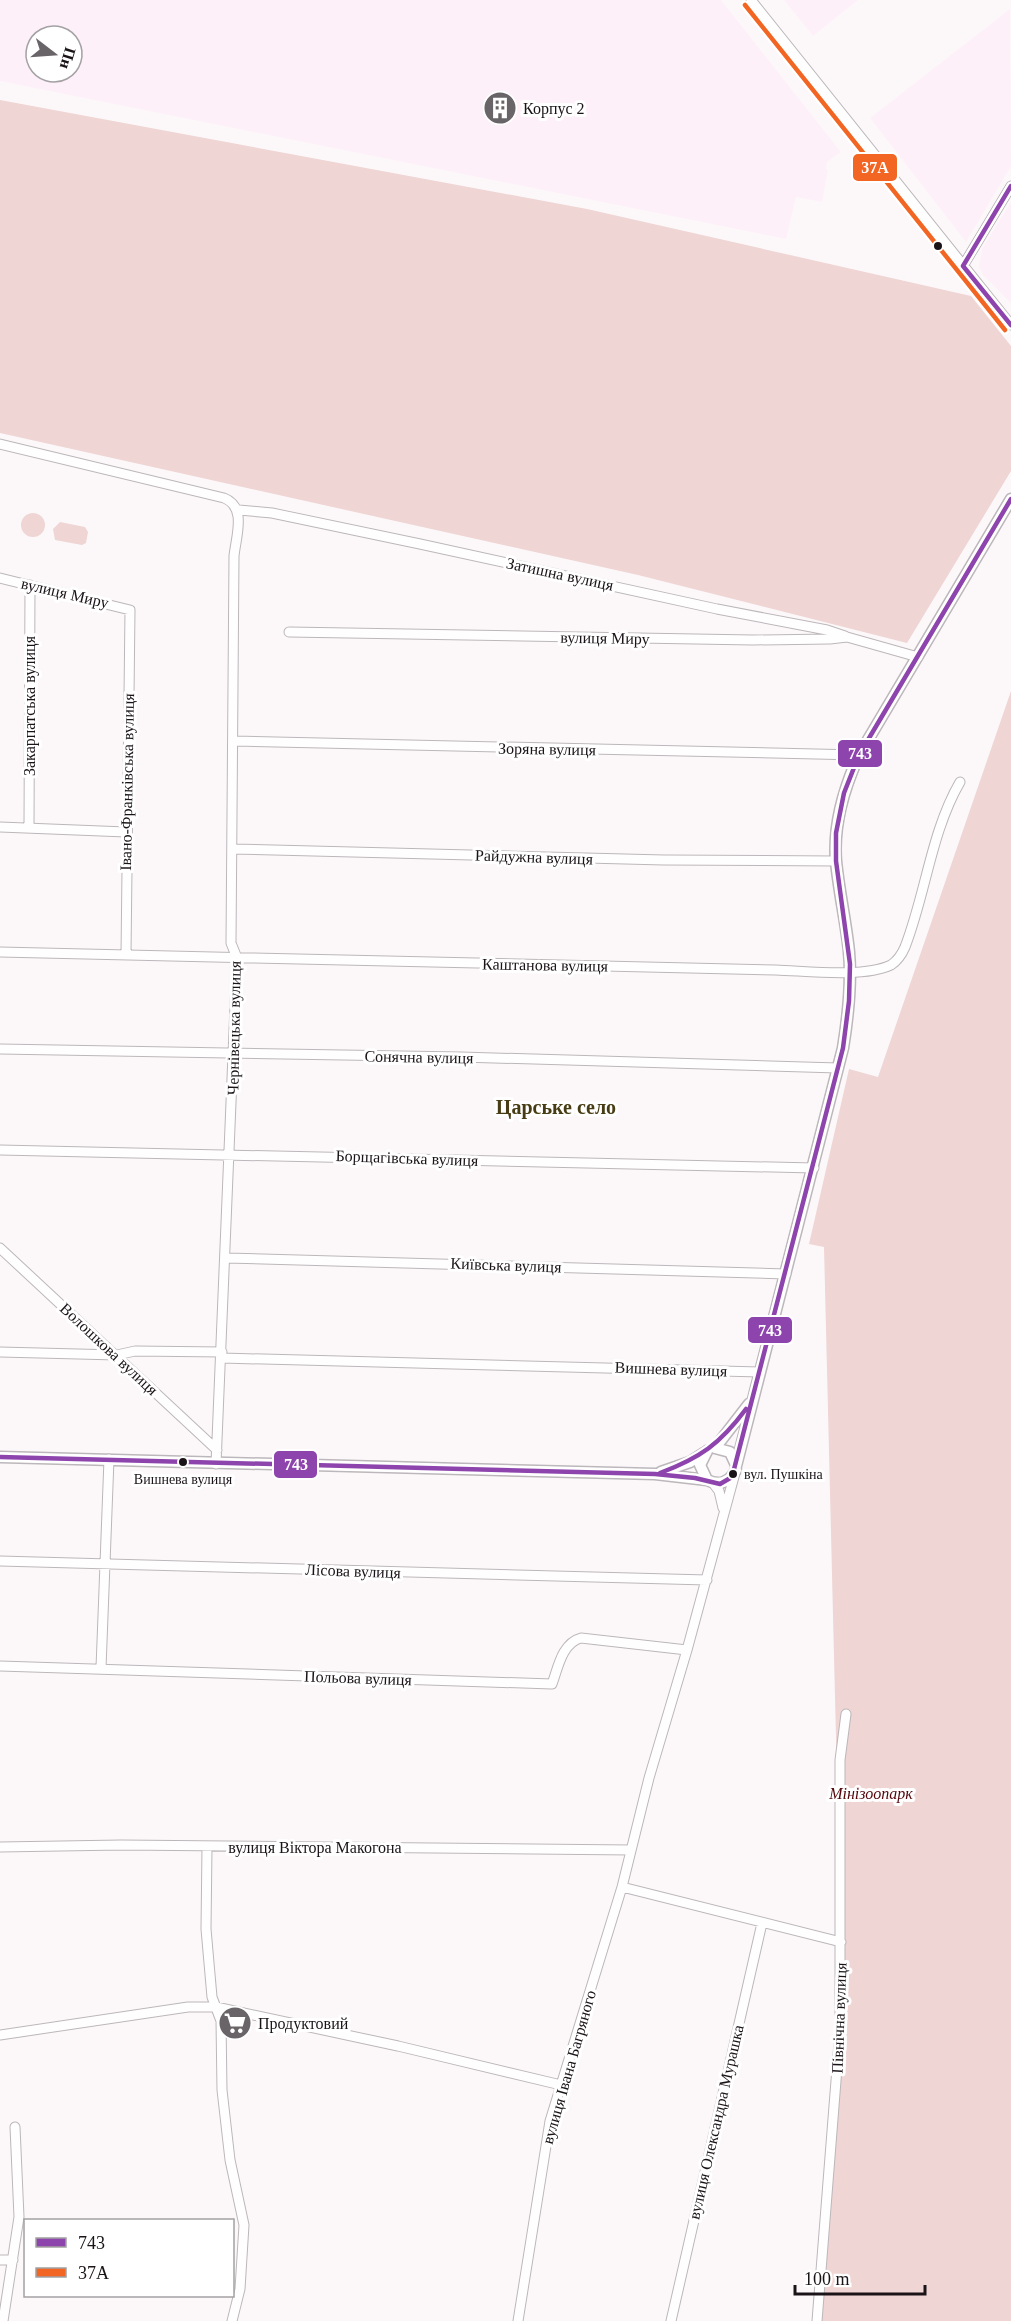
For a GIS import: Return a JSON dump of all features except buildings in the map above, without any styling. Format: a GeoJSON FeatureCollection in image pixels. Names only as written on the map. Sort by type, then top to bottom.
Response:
{"type":"FeatureCollection","features":[{"type":"Feature","properties":{"kind":"main road","name":"вулиця Івана Багряного"},"geometry":{"type":"LineString","coordinates":[[736,1468],[814,1168],[847,1022],[849,971],[836,861],[836,839],[843,799],[859,755],[1011,499]]}},
{"type":"Feature","properties":{"kind":"main road","name":"вулиця Івана Багряного"},"geometry":{"type":"LineString","coordinates":[[711,1449],[753,1399]]}},
{"type":"Feature","properties":{"kind":"main road"},"geometry":{"type":"LineString","coordinates":[[710,1481],[700,1465],[711,1449]]}},
{"type":"Feature","properties":{"kind":"main road"},"geometry":{"type":"LineString","coordinates":[[0,1457],[655,1474],[727,1482],[736,1468],[730,1452],[711,1449],[690,1462],[655,1474]]}},
{"type":"Feature","properties":{"kind":"street"},"geometry":{"type":"LineString","coordinates":[[751,0],[1011,325]]}},
{"type":"Feature","properties":{"kind":"street"},"geometry":{"type":"LineString","coordinates":[[963,266],[1011,186]]}},
{"type":"Feature","properties":{"kind":"street"},"geometry":{"type":"LineString","coordinates":[[0,444],[224,498],[233,502],[238,510]]}},
{"type":"Feature","properties":{"kind":"street","name":"Затишна вулиця"},"geometry":{"type":"LineString","coordinates":[[238,510],[272,513],[717,609],[827,630],[847,637]]}},
{"type":"Feature","properties":{"kind":"street","name":"Чернівецька вулиця"},"geometry":{"type":"LineString","coordinates":[[216,1464],[237,958],[231,943],[235,741],[234,556],[238,510]]}},
{"type":"Feature","properties":{"kind":"street","name":"вулиця Миру"},"geometry":{"type":"LineString","coordinates":[[0,578],[130,609]]}},
{"type":"Feature","properties":{"kind":"street","name":"Закарпатська вулиця"},"geometry":{"type":"LineString","coordinates":[[29,828],[30,585]]}},
{"type":"Feature","properties":{"kind":"street","name":"Івано-Франківська вулиця"},"geometry":{"type":"LineString","coordinates":[[126,955],[130,609]]}},
{"type":"Feature","properties":{"kind":"street","name":"вулиця Миру"},"geometry":{"type":"LineString","coordinates":[[289,632],[753,640],[847,637],[918,657]]}},
{"type":"Feature","properties":{"kind":"street","name":"Зоряна вулиця"},"geometry":{"type":"LineString","coordinates":[[235,741],[859,755]]}},
{"type":"Feature","properties":{"kind":"street","name":"Каштанова вулиця"},"geometry":{"type":"LineString","coordinates":[[0,952],[849,971],[875,969],[892,964],[899,958],[948,807],[960,782]]}},
{"type":"Feature","properties":{"kind":"street"},"geometry":{"type":"LineString","coordinates":[[0,827],[126,832]]}},
{"type":"Feature","properties":{"kind":"street","name":"Райдужна вулиця"},"geometry":{"type":"LineString","coordinates":[[232,849],[664,860],[836,861]]}},
{"type":"Feature","properties":{"kind":"street","name":"Сонячна вулиця"},"geometry":{"type":"LineString","coordinates":[[0,1049],[838,1068]]}},
{"type":"Feature","properties":{"kind":"street","name":"Борщагівська вулиця"},"geometry":{"type":"LineString","coordinates":[[0,1149],[814,1168]]}},
{"type":"Feature","properties":{"kind":"street","name":"Волошкова вулиця"},"geometry":{"type":"LineString","coordinates":[[1,1251],[117,1355],[217,1450]]}},
{"type":"Feature","properties":{"kind":"street","name":"Київська вулиця"},"geometry":{"type":"LineString","coordinates":[[226,1258],[786,1274]]}},
{"type":"Feature","properties":{"kind":"street","name":"Вишнева вулиця"},"geometry":{"type":"LineString","coordinates":[[0,1352],[117,1355],[135,1351],[760,1372]]}},
{"type":"Feature","properties":{"kind":"street"},"geometry":{"type":"LineString","coordinates":[[101,1668],[109,1460]]}},
{"type":"Feature","properties":{"kind":"street","name":"вулиця Івана Багряного"},"geometry":{"type":"LineString","coordinates":[[518,2321],[544,2151],[561,2085],[622,1887],[736,1468]]}},
{"type":"Feature","properties":{"kind":"street","name":"вулиця Івана Багряного"},"geometry":{"type":"LineString","coordinates":[[710,1481],[719,1491],[723,1517]]}},
{"type":"Feature","properties":{"kind":"street","name":"Лісова вулиця"},"geometry":{"type":"LineString","coordinates":[[0,1561],[706,1580]]}},
{"type":"Feature","properties":{"kind":"street","name":"Польова вулиця"},"geometry":{"type":"LineString","coordinates":[[0,1666],[552,1684],[566,1647],[573,1640],[581,1638],[687,1650]]}},
{"type":"Feature","properties":{"kind":"street","name":"Північна вулиця"},"geometry":{"type":"LineString","coordinates":[[817,2321],[840,2030],[840,1760],[846,1714]]}},
{"type":"Feature","properties":{"kind":"street","name":"вулиця Віктора Макогона"},"geometry":{"type":"LineString","coordinates":[[0,1847],[121,1845],[631,1850]]}},
{"type":"Feature","properties":{"kind":"street"},"geometry":{"type":"LineString","coordinates":[[207,1847],[206,1929],[212,1997],[221,2021],[222,2090],[230,2160],[244,2225],[240,2289],[232,2321]]}},
{"type":"Feature","properties":{"kind":"street"},"geometry":{"type":"LineString","coordinates":[[622,1887],[841,1942]]}},
{"type":"Feature","properties":{"kind":"street","name":"вулиця Олександра Мурашка"},"geometry":{"type":"LineString","coordinates":[[671,2321],[762,1923]]}},
{"type":"Feature","properties":{"kind":"street"},"geometry":{"type":"LineString","coordinates":[[0,2035],[188,2007],[216,2007],[398,2046],[561,2085]]}},
{"type":"Feature","properties":{"kind":"street"},"geometry":{"type":"LineString","coordinates":[[3,2321],[19,2217],[15,2127]]}},
{"type":"Feature","properties":{"kind":"street"},"geometry":{"type":"LineString","coordinates":[[0,2260],[13,2260]]}},
{"type":"Feature","properties":{"kind":"shaded area","name":"Корпус 2"},"geometry":{"type":"Polygon","coordinates":[[[0,0],[721,0],[841,152],[827,162],[826,169],[828,170],[822,202],[796,197],[786,239],[0,81],[0,0]]]}},
{"type":"Feature","properties":{"kind":"shaded area"},"geometry":{"type":"Polygon","coordinates":[[[784,0],[858,0],[813,36],[784,0]]]}},
{"type":"Feature","properties":{"kind":"shaded area"},"geometry":{"type":"Polygon","coordinates":[[[1010,9],[1011,166],[966,242],[870,118],[1010,9]]]}},
{"type":"Feature","properties":{"kind":"shaded area"},"geometry":{"type":"Polygon","coordinates":[[[1011,202],[1011,303],[983,275],[979,267],[982,249],[1011,202]]]}},
{"type":"Feature","properties":{"kind":"green space"},"geometry":{"type":"Polygon","coordinates":[[[0,100],[587,209],[971,296],[1011,346],[1011,471],[907,643],[638,575],[0,433],[0,100]]]}},
{"type":"Feature","properties":{"kind":"green space"},"geometry":{"type":"Polygon","coordinates":[[[33,513],[38,514],[44,520],[44,530],[38,536],[33,537],[28,536],[22,530],[21,525],[22,520],[28,514],[33,513]]]}},
{"type":"Feature","properties":{"kind":"green space"},"geometry":{"type":"Polygon","coordinates":[[[60,522],[85,527],[88,532],[86,543],[82,545],[55,540],[53,529],[60,522]]]}},
{"type":"Feature","properties":{"kind":"green space","name":"Мінізоопарк"},"geometry":{"type":"Polygon","coordinates":[[[1011,691],[1011,2321],[817,2321],[829,2184],[841,1942],[824,1247],[809,1244],[849,1069],[878,1077],[1011,691]]]}},
{"type":"Feature","properties":{"kind":"transit line","name":"37А"},"geometry":{"type":"LineString","coordinates":[[745,5],[1005,330]]}},
{"type":"Feature","properties":{"kind":"transit line","name":"743"},"geometry":{"type":"LineString","coordinates":[[1011,186],[963,266],[1011,325]]}},
{"type":"Feature","properties":{"kind":"transit line","name":"743"},"geometry":{"type":"LineString","coordinates":[[0,1457],[655,1474],[695,1478],[720,1484],[732,1477],[843,1048],[849,1001],[850,964],[836,861],[836,833],[844,793],[859,755],[1011,499]]}},
{"type":"Feature","properties":{"kind":"transit line","name":"743"},"geometry":{"type":"LineString","coordinates":[[660,1473],[687,1462],[718,1441],[746,1409]]}},
{"type":"Feature","properties":{"kind":"place","name":"Корпус 2"},"geometry":{"type":"Point","coordinates":[500,108]}},
{"type":"Feature","properties":{"kind":"place","name":"Вишнева вулиця"},"geometry":{"type":"Point","coordinates":[183,1462]}},
{"type":"Feature","properties":{"kind":"place","name":"вул. Пушкіна"},"geometry":{"type":"Point","coordinates":[733,1474]}},
{"type":"Feature","properties":{"kind":"place","name":"Продуктовий"},"geometry":{"type":"Point","coordinates":[235,2023]}},
{"type":"Feature","properties":{"kind":"district","name":"Царське село"},"geometry":{"type":"Point","coordinates":[556,1107]}}]}
